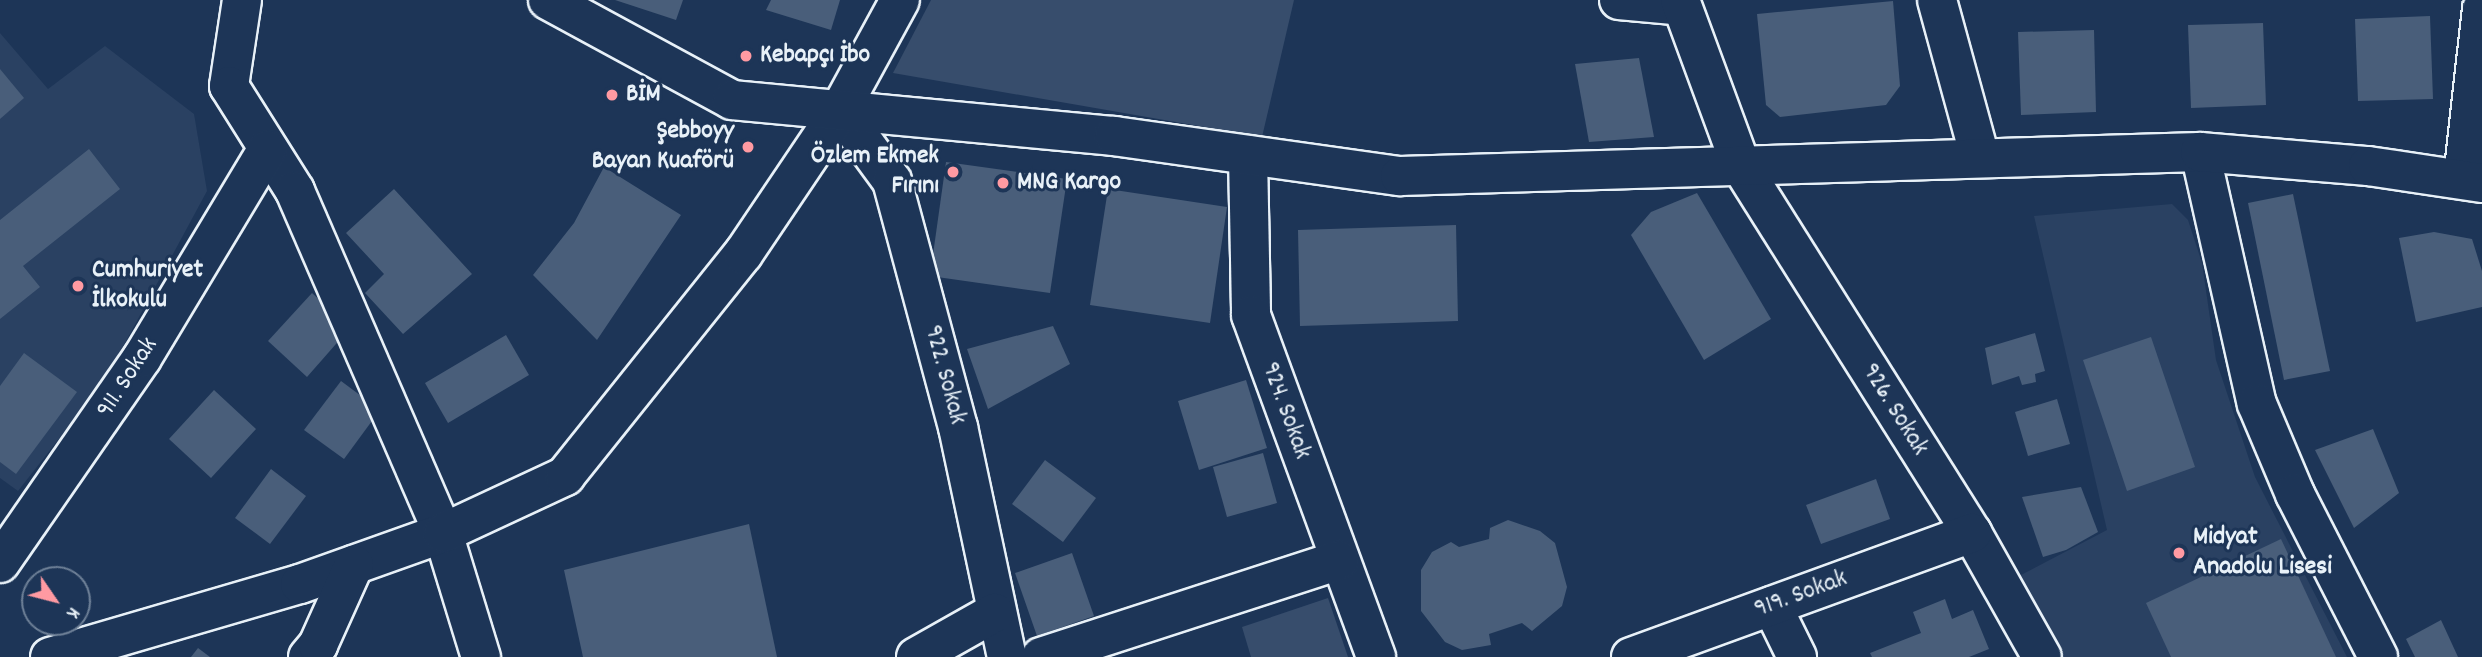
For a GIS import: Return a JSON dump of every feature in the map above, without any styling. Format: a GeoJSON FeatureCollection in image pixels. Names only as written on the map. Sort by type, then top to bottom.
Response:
{"type":"FeatureCollection","features":[{"type":"Feature","properties":{"kind":"street"},"geometry":{"type":"LineString","coordinates":[[242,0],[229,86],[295,191],[443,533],[481,657]]}},
{"type":"Feature","properties":{"kind":"street"},"geometry":{"type":"LineString","coordinates":[[548,0],[732,100],[1114,136],[1400,176],[2200,152],[2473,181],[2482,9]]}},
{"type":"Feature","properties":{"kind":"street"},"geometry":{"type":"LineString","coordinates":[[50,657],[354,565],[443,533],[565,476],[743,254],[840,110],[900,0]]}},
{"type":"Feature","properties":{"kind":"street"},"geometry":{"type":"LineString","coordinates":[[1619,0],[1681,3]]}},
{"type":"Feature","properties":{"kind":"street"},"geometry":{"type":"LineString","coordinates":[[1937,0],[1980,157]]}},
{"type":"Feature","properties":{"kind":"street","name":"926. Sokak"},"geometry":{"type":"LineString","coordinates":[[1681,3],[1741,166],[1972,533],[2042,657]]}},
{"type":"Feature","properties":{"kind":"street","name":"922. Sokak"},"geometry":{"type":"LineString","coordinates":[[840,110],[892,180],[958,427],[995,614],[1007,657]]}},
{"type":"Feature","properties":{"kind":"street","name":"911. Sokak"},"geometry":{"type":"LineString","coordinates":[[0,563],[142,358],[267,150]]}},
{"type":"Feature","properties":{"kind":"street"},"geometry":{"type":"LineString","coordinates":[[2200,152],[2257,404],[2295,494],[2378,657]]}},
{"type":"Feature","properties":{"kind":"street","name":"924. Sokak"},"geometry":{"type":"LineString","coordinates":[[1248,155],[1251,315],[1377,657]]}},
{"type":"Feature","properties":{"kind":"street","name":"919. Sokak"},"geometry":{"type":"LineString","coordinates":[[1631,657],[1972,533]]}},
{"type":"Feature","properties":{"kind":"street"},"geometry":{"type":"LineString","coordinates":[[1041,657],[1340,561]]}},
{"type":"Feature","properties":{"kind":"street"},"geometry":{"type":"LineString","coordinates":[[308,657],[318,645],[354,565]]}},
{"type":"Feature","properties":{"kind":"street"},"geometry":{"type":"LineString","coordinates":[[1772,606],[1797,657]]}},
{"type":"Feature","properties":{"kind":"street"},"geometry":{"type":"LineString","coordinates":[[916,657],[995,614]]}},
{"type":"Feature","properties":{"kind":"shaded area"},"geometry":{"type":"Polygon","coordinates":[[[931,0],[1294,0],[1262,137],[893,73],[931,0]]]}},
{"type":"Feature","properties":{"kind":"shaded area","name":"Cumhuriyet İlkokulu"},"geometry":{"type":"Polygon","coordinates":[[[0,33],[48,89],[105,46],[194,114],[207,191],[105,380],[18,491],[0,478],[0,33]]]}},
{"type":"Feature","properties":{"kind":"shaded area"},"geometry":{"type":"Polygon","coordinates":[[[2172,204],[2188,220],[2202,263],[2216,360],[2255,477],[2347,657],[2064,657],[2019,576],[2107,530],[2034,216],[2172,204]]]}},
{"type":"Feature","properties":{"kind":"shaded area"},"geometry":{"type":"Polygon","coordinates":[[[1328,598],[1348,657],[1251,657],[1242,627],[1328,598]]]}},
{"type":"Feature","properties":{"kind":"building"},"geometry":{"type":"Polygon","coordinates":[[[615,0],[683,0],[676,20],[615,0]]]}},
{"type":"Feature","properties":{"kind":"building"},"geometry":{"type":"Polygon","coordinates":[[[771,0],[840,0],[831,30],[766,10],[771,0]]]}},
{"type":"Feature","properties":{"kind":"building"},"geometry":{"type":"Polygon","coordinates":[[[1893,1],[1900,86],[1886,105],[1780,117],[1766,105],[1757,14],[1893,1]]]}},
{"type":"Feature","properties":{"kind":"building"},"geometry":{"type":"Polygon","coordinates":[[[2430,16],[2433,99],[2358,101],[2355,19],[2430,16]]]}},
{"type":"Feature","properties":{"kind":"building"},"geometry":{"type":"Polygon","coordinates":[[[2263,23],[2266,105],[2191,108],[2188,25],[2263,23]]]}},
{"type":"Feature","properties":{"kind":"building"},"geometry":{"type":"Polygon","coordinates":[[[2094,30],[2096,112],[2021,115],[2018,32],[2094,30]]]}},
{"type":"Feature","properties":{"kind":"building"},"geometry":{"type":"Polygon","coordinates":[[[1639,58],[1654,137],[1589,142],[1575,64],[1639,58]]]}},
{"type":"Feature","properties":{"kind":"building"},"geometry":{"type":"Polygon","coordinates":[[[0,69],[24,98],[0,119],[0,69]]]}},
{"type":"Feature","properties":{"kind":"building"},"geometry":{"type":"Polygon","coordinates":[[[89,149],[120,189],[23,266],[40,287],[0,319],[0,220],[89,149]]]}},
{"type":"Feature","properties":{"kind":"building"},"geometry":{"type":"Polygon","coordinates":[[[946,162],[1067,179],[1050,293],[930,276],[946,162]]]}},
{"type":"Feature","properties":{"kind":"building"},"geometry":{"type":"Polygon","coordinates":[[[604,167],[681,215],[597,340],[533,275],[574,223],[604,167]]]}},
{"type":"Feature","properties":{"kind":"building"},"geometry":{"type":"Polygon","coordinates":[[[394,189],[472,274],[403,334],[365,293],[384,274],[346,233],[394,189]]]}},
{"type":"Feature","properties":{"kind":"building"},"geometry":{"type":"Polygon","coordinates":[[[1108,189],[1227,207],[1210,323],[1090,305],[1108,189]]]}},
{"type":"Feature","properties":{"kind":"building"},"geometry":{"type":"Polygon","coordinates":[[[1697,193],[1771,319],[1704,360],[1631,235],[1651,212],[1697,193]]]}},
{"type":"Feature","properties":{"kind":"building"},"geometry":{"type":"Polygon","coordinates":[[[2293,194],[2330,371],[2284,380],[2248,203],[2293,194]]]}},
{"type":"Feature","properties":{"kind":"building"},"geometry":{"type":"Polygon","coordinates":[[[1456,225],[1458,321],[1300,326],[1298,230],[1456,225]]]}},
{"type":"Feature","properties":{"kind":"building"},"geometry":{"type":"Polygon","coordinates":[[[2434,232],[2472,239],[2482,271],[2482,307],[2416,322],[2399,238],[2434,232]]]}},
{"type":"Feature","properties":{"kind":"building"},"geometry":{"type":"Polygon","coordinates":[[[312,293],[350,328],[307,377],[268,341],[312,293]]]}},
{"type":"Feature","properties":{"kind":"building"},"geometry":{"type":"Polygon","coordinates":[[[1053,326],[1070,364],[988,409],[967,349],[1053,326]]]}},
{"type":"Feature","properties":{"kind":"building"},"geometry":{"type":"Polygon","coordinates":[[[2035,333],[2045,371],[2035,374],[2036,382],[2022,385],[2019,376],[1992,385],[1985,348],[2035,333]]]}},
{"type":"Feature","properties":{"kind":"building"},"geometry":{"type":"Polygon","coordinates":[[[506,335],[529,375],[448,423],[425,383],[506,335]]]}},
{"type":"Feature","properties":{"kind":"building"},"geometry":{"type":"Polygon","coordinates":[[[2151,337],[2195,467],[2127,491],[2083,360],[2151,337]]]}},
{"type":"Feature","properties":{"kind":"building"},"geometry":{"type":"Polygon","coordinates":[[[24,353],[77,392],[16,474],[0,462],[0,386],[24,353]]]}},
{"type":"Feature","properties":{"kind":"building"},"geometry":{"type":"Polygon","coordinates":[[[1246,380],[1267,448],[1199,470],[1178,401],[1246,380]]]}},
{"type":"Feature","properties":{"kind":"building"},"geometry":{"type":"Polygon","coordinates":[[[341,381],[380,410],[344,459],[304,430],[341,381]]]}},
{"type":"Feature","properties":{"kind":"building"},"geometry":{"type":"Polygon","coordinates":[[[214,390],[256,429],[211,478],[169,439],[214,390]]]}},
{"type":"Feature","properties":{"kind":"building"},"geometry":{"type":"Polygon","coordinates":[[[2057,399],[2070,444],[2028,456],[2015,412],[2057,399]]]}},
{"type":"Feature","properties":{"kind":"building"},"geometry":{"type":"Polygon","coordinates":[[[2373,429],[2399,493],[2354,528],[2315,450],[2373,429]]]}},
{"type":"Feature","properties":{"kind":"building"},"geometry":{"type":"Polygon","coordinates":[[[1263,453],[1277,503],[1227,517],[1213,467],[1263,453]]]}},
{"type":"Feature","properties":{"kind":"building"},"geometry":{"type":"Polygon","coordinates":[[[1045,460],[1096,498],[1063,542],[1012,504],[1045,460]]]}},
{"type":"Feature","properties":{"kind":"building"},"geometry":{"type":"Polygon","coordinates":[[[271,469],[306,496],[270,544],[235,518],[271,469]]]}},
{"type":"Feature","properties":{"kind":"building"},"geometry":{"type":"Polygon","coordinates":[[[1876,479],[1890,519],[1821,544],[1806,505],[1876,479]]]}},
{"type":"Feature","properties":{"kind":"building"},"geometry":{"type":"Polygon","coordinates":[[[2081,487],[2098,532],[2066,550],[2043,557],[2022,497],[2081,487]]]}},
{"type":"Feature","properties":{"kind":"building"},"geometry":{"type":"Polygon","coordinates":[[[1508,520],[1540,531],[1555,543],[1567,587],[1562,606],[1532,631],[1522,623],[1489,634],[1491,645],[1462,650],[1445,642],[1421,611],[1421,570],[1432,552],[1451,542],[1459,547],[1489,539],[1490,528],[1508,520]]]}},
{"type":"Feature","properties":{"kind":"building"},"geometry":{"type":"Polygon","coordinates":[[[749,524],[777,657],[583,657],[564,570],[749,524]]]}},
{"type":"Feature","properties":{"kind":"building"},"geometry":{"type":"Polygon","coordinates":[[[2281,539],[2336,657],[2171,657],[2146,603],[2281,539]]]}},
{"type":"Feature","properties":{"kind":"building"},"geometry":{"type":"Polygon","coordinates":[[[1072,553],[1094,616],[1037,636],[1015,573],[1072,553]]]}},
{"type":"Feature","properties":{"kind":"building"},"geometry":{"type":"Polygon","coordinates":[[[1945,599],[1952,619],[1973,610],[1989,649],[1969,657],[1872,657],[1870,653],[1921,633],[1913,612],[1945,599]]]}},
{"type":"Feature","properties":{"kind":"building"},"geometry":{"type":"Polygon","coordinates":[[[2441,620],[2458,657],[2415,657],[2406,639],[2441,620]]]}},
{"type":"Feature","properties":{"kind":"building"},"geometry":{"type":"Polygon","coordinates":[[[198,648],[210,657],[191,657],[198,648]]]}},
{"type":"Feature","properties":{"kind":"place","name":"Kebapçı İbo"},"geometry":{"type":"Point","coordinates":[746,56]}},
{"type":"Feature","properties":{"kind":"place","name":"BİM"},"geometry":{"type":"Point","coordinates":[612,95]}},
{"type":"Feature","properties":{"kind":"place","name":"Şebboyy Bayan Kuaförü"},"geometry":{"type":"Point","coordinates":[748,147]}},
{"type":"Feature","properties":{"kind":"place","name":"Özlem Ekmek Fırını"},"geometry":{"type":"Point","coordinates":[953,172]}},
{"type":"Feature","properties":{"kind":"place","name":"MNG Kargo"},"geometry":{"type":"Point","coordinates":[1003,183]}},
{"type":"Feature","properties":{"kind":"place","name":"Cumhuriyet İlkokulu"},"geometry":{"type":"Point","coordinates":[78,286]}},
{"type":"Feature","properties":{"kind":"place","name":"Midyat Anadolu Lisesi"},"geometry":{"type":"Point","coordinates":[2179,553]}}]}
